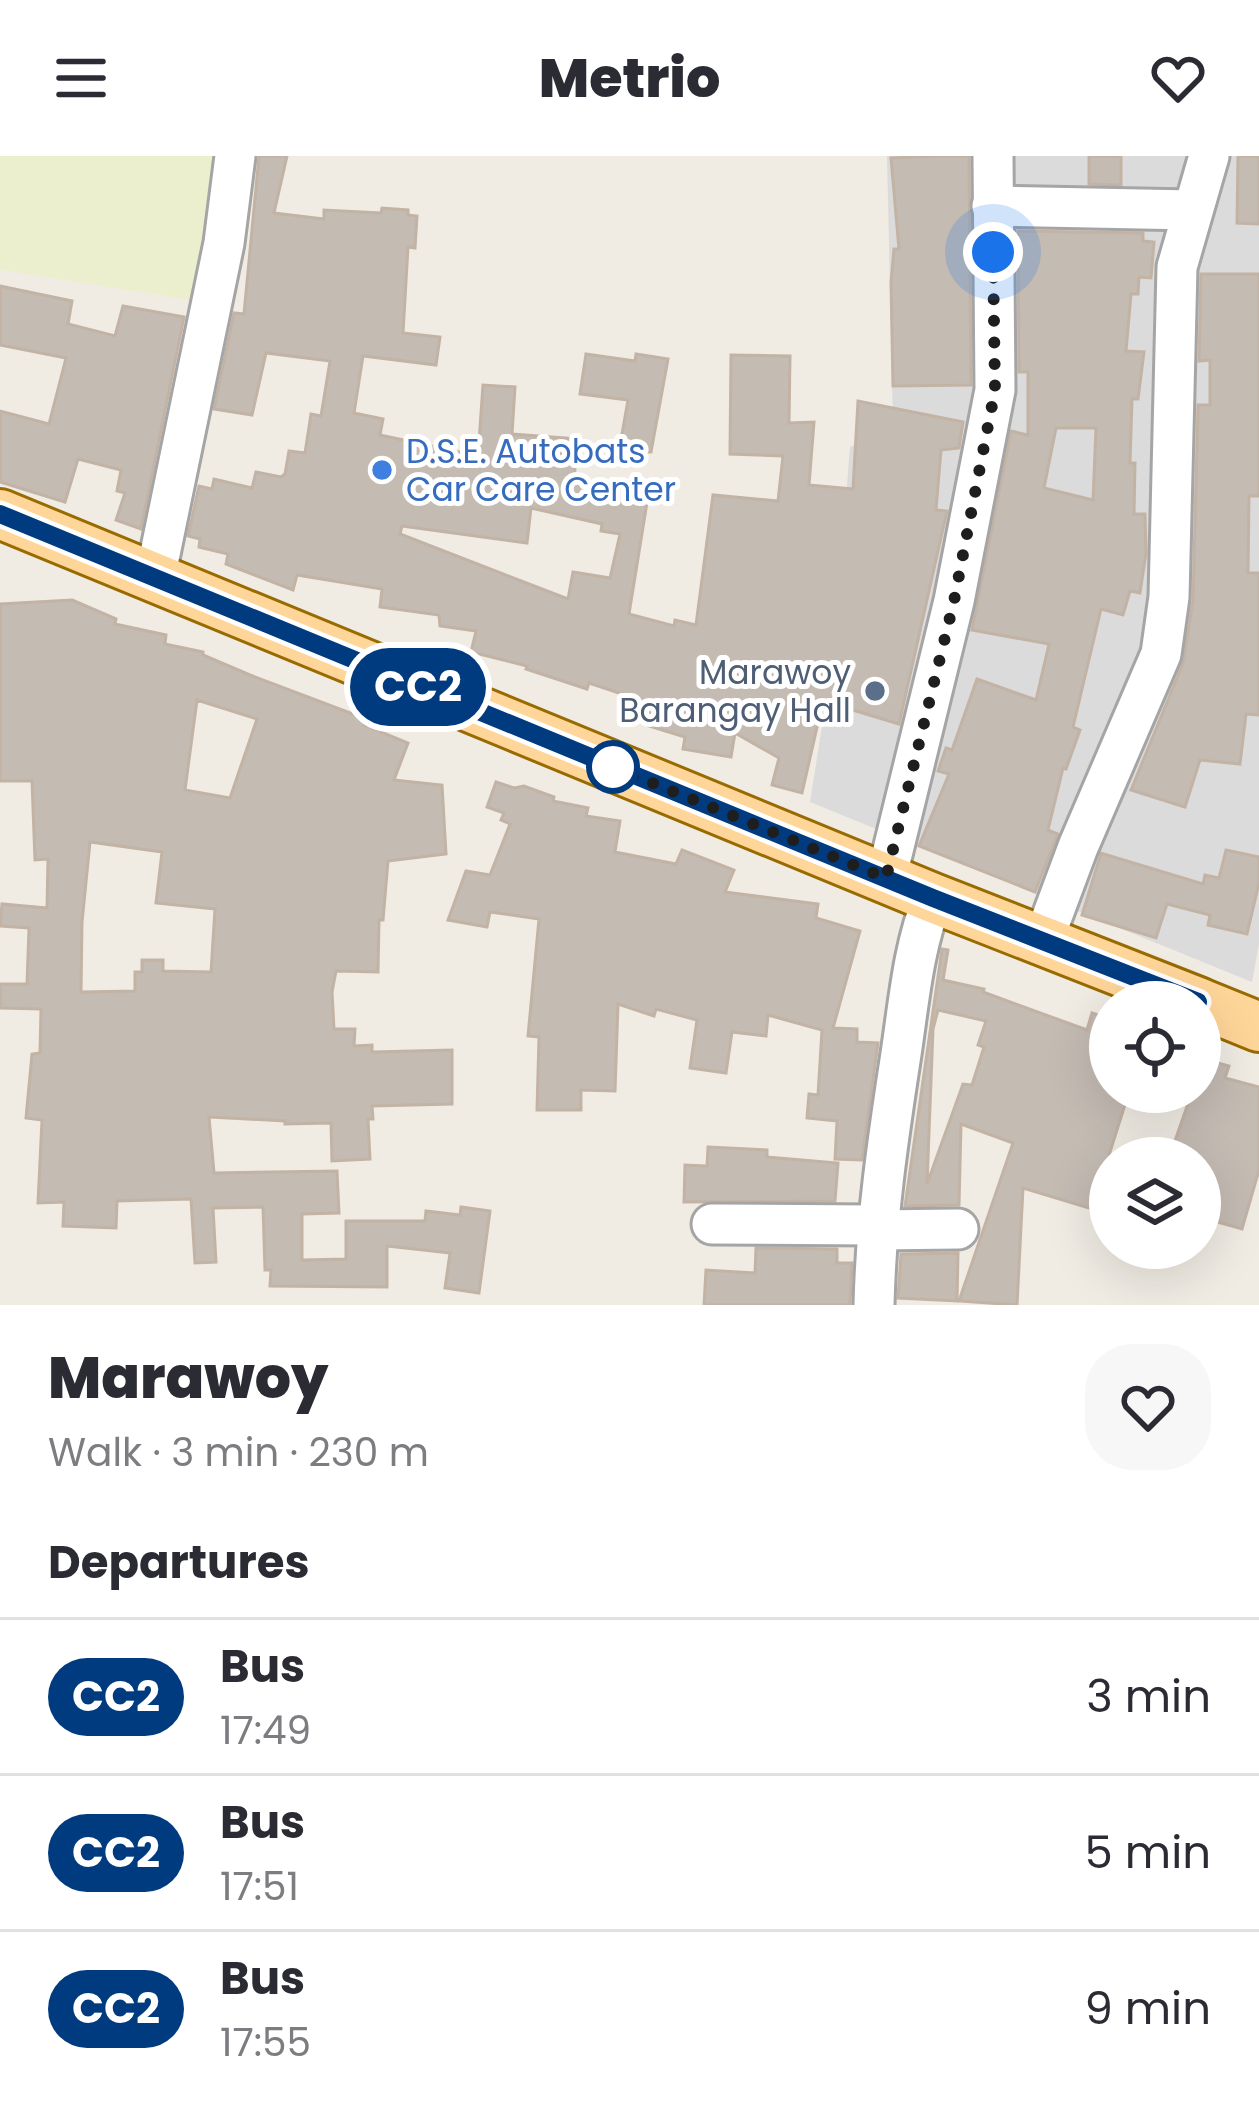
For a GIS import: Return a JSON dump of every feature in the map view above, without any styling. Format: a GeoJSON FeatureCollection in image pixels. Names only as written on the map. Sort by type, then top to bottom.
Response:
{"type":"FeatureCollection","features":[{"type":"Feature","properties":{"kind":"main road"},"geometry":{"type":"LineString","coordinates":[[0,514],[1145,981]]}},
{"type":"Feature","properties":{"kind":"main road"},"geometry":{"type":"LineString","coordinates":[[1221,1008],[1256,1017]]}},
{"type":"Feature","properties":{"kind":"street"},"geometry":{"type":"LineString","coordinates":[[155,578],[224,243],[235,156]]}},
{"type":"Feature","properties":{"kind":"street"},"geometry":{"type":"LineString","coordinates":[[886,878],[954,601],[995,390],[992,156]]}},
{"type":"Feature","properties":{"kind":"street"},"geometry":{"type":"LineString","coordinates":[[1043,941],[1161,654],[1168,597],[1177,267],[1208,156]]}},
{"type":"Feature","properties":{"kind":"street"},"geometry":{"type":"LineString","coordinates":[[992,206],[1192,210]]}},
{"type":"Feature","properties":{"kind":"street"},"geometry":{"type":"LineString","coordinates":[[874,1305],[876,1227],[919,934],[933,898]]}},
{"type":"Feature","properties":{"kind":"street"},"geometry":{"type":"LineString","coordinates":[[712,1224],[958,1228]]}},
{"type":"Feature","properties":{"kind":"shaded area"},"geometry":{"type":"Polygon","coordinates":[[[887,156],[1259,156],[1259,944],[1252,982],[810,802],[834,650],[850,447],[893,426],[887,156]]]}},
{"type":"Feature","properties":{"kind":"green space"},"geometry":{"type":"Polygon","coordinates":[[[0,156],[221,156],[204,302],[0,270],[0,156]]]}},
{"type":"Feature","properties":{"kind":"building"},"geometry":{"type":"Polygon","coordinates":[[[259,156],[287,156],[274,213],[324,219],[324,210],[381,213],[382,208],[408,210],[408,215],[417,216],[415,248],[408,247],[403,333],[440,337],[436,365],[363,356],[354,413],[383,419],[380,435],[478,456],[483,385],[515,387],[512,434],[577,439],[574,483],[649,490],[629,614],[674,626],[675,620],[696,625],[713,495],[778,501],[783,456],[730,454],[731,355],[790,356],[789,423],[814,422],[809,485],[853,489],[858,401],[963,422],[959,448],[941,450],[936,510],[947,511],[899,724],[823,701],[802,793],[772,785],[779,758],[735,733],[731,757],[683,749],[685,737],[649,726],[651,720],[635,715],[640,700],[589,683],[587,689],[527,666],[471,652],[476,631],[440,626],[439,615],[380,607],[382,589],[297,575],[293,590],[226,564],[228,554],[199,547],[200,539],[188,536],[199,486],[212,489],[214,479],[252,488],[256,472],[285,474],[289,451],[305,453],[311,414],[321,416],[330,361],[266,353],[252,415],[214,409],[234,313],[244,314],[259,156]],[[531,508],[527,543],[402,526],[400,534],[568,599],[573,572],[610,578],[620,534],[601,531],[602,524],[531,508]]]}},
{"type":"Feature","properties":{"kind":"building"},"geometry":{"type":"Polygon","coordinates":[[[969,156],[971,385],[893,386],[891,282],[894,249],[899,249],[891,158],[969,156]]]}},
{"type":"Feature","properties":{"kind":"building"},"geometry":{"type":"Polygon","coordinates":[[[1089,156],[1121,156],[1121,185],[1089,184],[1089,156]]]}},
{"type":"Feature","properties":{"kind":"building"},"geometry":{"type":"Polygon","coordinates":[[[1238,156],[1259,156],[1259,224],[1237,223],[1238,156]]]}},
{"type":"Feature","properties":{"kind":"building"},"geometry":{"type":"Polygon","coordinates":[[[1018,231],[1143,233],[1143,241],[1154,242],[1151,278],[1139,277],[1138,294],[1131,294],[1126,351],[1144,352],[1138,399],[1132,399],[1130,463],[1135,463],[1134,514],[1145,514],[1140,593],[1130,591],[1123,615],[1101,609],[1073,727],[1080,730],[1063,768],[1048,830],[1058,834],[1035,892],[919,846],[949,774],[938,771],[946,748],[952,750],[977,679],[1036,700],[1049,644],[972,630],[1011,431],[1028,435],[1028,372],[1019,372],[1018,231]],[[1056,428],[1044,488],[1093,500],[1096,428],[1056,428]]]}},
{"type":"Feature","properties":{"kind":"building"},"geometry":{"type":"Polygon","coordinates":[[[1201,274],[1259,274],[1259,496],[1249,496],[1248,573],[1259,573],[1259,715],[1246,714],[1240,764],[1200,760],[1185,807],[1131,790],[1183,663],[1193,600],[1198,405],[1210,405],[1210,360],[1199,361],[1201,274]]]}},
{"type":"Feature","properties":{"kind":"building"},"geometry":{"type":"Polygon","coordinates":[[[0,286],[72,301],[68,324],[115,336],[123,306],[184,317],[141,529],[116,520],[125,493],[117,491],[121,470],[78,459],[65,502],[0,482],[0,411],[49,424],[66,358],[0,345],[0,286]]]}},
{"type":"Feature","properties":{"kind":"building"},"geometry":{"type":"Polygon","coordinates":[[[586,354],[635,361],[636,354],[668,359],[651,452],[619,451],[628,400],[580,394],[586,354]]]}},
{"type":"Feature","properties":{"kind":"building"},"geometry":{"type":"Polygon","coordinates":[[[72,600],[116,619],[115,624],[166,635],[165,644],[203,652],[366,719],[364,725],[408,743],[394,780],[442,785],[446,854],[388,861],[383,920],[379,920],[378,972],[336,971],[332,992],[334,1029],[355,1029],[354,1046],[372,1045],[372,1052],[452,1050],[452,1104],[372,1106],[370,1159],[332,1161],[331,1123],[209,1117],[214,1173],[337,1171],[339,1213],[302,1214],[302,1260],[346,1259],[346,1221],[425,1221],[426,1211],[460,1215],[461,1207],[490,1211],[479,1293],[445,1288],[450,1253],[387,1246],[387,1287],[270,1286],[263,1207],[213,1208],[216,1262],[195,1263],[191,1199],[117,1201],[116,1228],[63,1226],[64,1202],[38,1203],[42,1120],[26,1118],[32,1054],[40,1053],[41,1009],[0,1008],[0,984],[27,984],[29,928],[0,926],[2,904],[47,908],[48,859],[35,860],[32,781],[0,781],[0,604],[72,600]],[[197,700],[185,790],[230,798],[257,719],[197,700]],[[90,842],[81,992],[135,991],[135,972],[142,972],[142,960],[163,960],[163,971],[211,972],[215,909],[156,903],[162,852],[90,842]]]}},
{"type":"Feature","properties":{"kind":"building"},"geometry":{"type":"Polygon","coordinates":[[[496,782],[524,786],[554,797],[553,801],[588,808],[586,816],[620,821],[615,852],[676,864],[682,850],[734,870],[725,892],[818,904],[816,918],[860,931],[833,1028],[857,1029],[857,1042],[878,1043],[862,1160],[835,1159],[837,1121],[807,1118],[809,1094],[818,1095],[822,1030],[768,1015],[766,1036],[732,1032],[726,1073],[690,1068],[697,1020],[656,1009],[654,1016],[618,1004],[615,1091],[581,1090],[581,1110],[537,1110],[539,1037],[528,1036],[539,919],[490,912],[487,927],[448,920],[466,871],[490,875],[510,824],[501,820],[504,813],[487,807],[496,782]]]}},
{"type":"Feature","properties":{"kind":"building"},"geometry":{"type":"Polygon","coordinates":[[[1226,850],[1259,857],[1259,883],[1247,934],[1208,925],[1210,915],[1167,904],[1156,938],[1082,915],[1101,853],[1203,884],[1205,875],[1219,878],[1226,850]]]}},
{"type":"Feature","properties":{"kind":"building"},"geometry":{"type":"Polygon","coordinates":[[[942,949],[948,950],[943,980],[984,989],[1087,1030],[1089,1023],[1089,1113],[1122,1113],[1115,1137],[1089,1137],[1089,1208],[1023,1188],[1017,1305],[959,1301],[1013,1143],[961,1124],[959,1205],[905,1206],[942,949]],[[938,1010],[933,1029],[927,1184],[963,1084],[972,1085],[984,1047],[978,1045],[986,1021],[938,1010]]]}},
{"type":"Feature","properties":{"kind":"building"},"geometry":{"type":"Polygon","coordinates":[[[1221,1064],[1229,1066],[1225,1078],[1259,1087],[1259,1170],[1242,1229],[1221,1223],[1221,1137],[1176,1137],[1185,1113],[1221,1113],[1221,1064]]]}},
{"type":"Feature","properties":{"kind":"building"},"geometry":{"type":"Polygon","coordinates":[[[708,1147],[767,1150],[767,1157],[838,1163],[835,1201],[684,1202],[685,1165],[707,1166],[708,1147]]]}},
{"type":"Feature","properties":{"kind":"building"},"geometry":{"type":"Polygon","coordinates":[[[756,1248],[837,1249],[837,1263],[852,1263],[850,1305],[704,1305],[706,1270],[755,1273],[756,1248]]]}},
{"type":"Feature","properties":{"kind":"building"},"geometry":{"type":"Polygon","coordinates":[[[958,1253],[957,1301],[898,1298],[901,1254],[958,1253]]]}},
{"type":"Feature","properties":{"kind":"bus line","name":"CC2"},"geometry":{"type":"LineString","coordinates":[[0,514],[1144,981]]}},
{"type":"Feature","properties":{"kind":"place","name":"D.S.E. Autobats Car Care Center"},"geometry":{"type":"Point","coordinates":[382,470]}},
{"type":"Feature","properties":{"kind":"place","name":"Marawoy Barangay Hall"},"geometry":{"type":"Point","coordinates":[875,691]}},
{"type":"Feature","properties":{"kind":"route"},"geometry":{"type":"LineString","coordinates":[[613,767],[603,763],[886,878],[954,601],[995,390],[993,252]]}}]}
